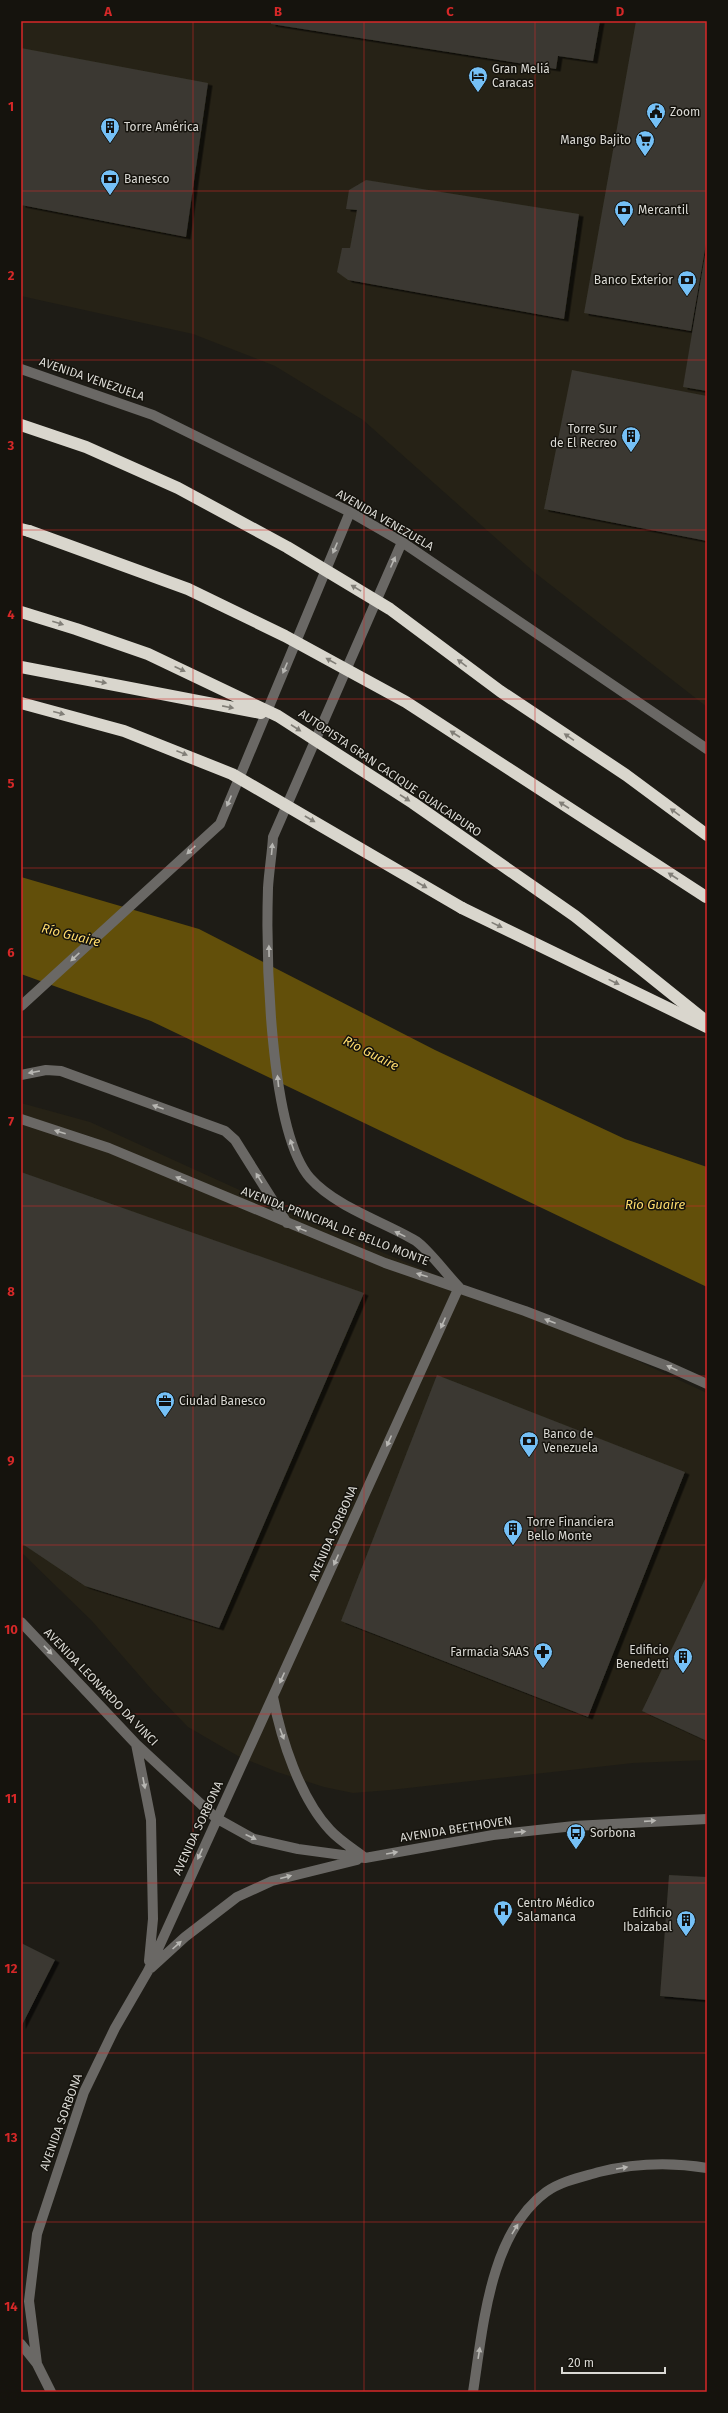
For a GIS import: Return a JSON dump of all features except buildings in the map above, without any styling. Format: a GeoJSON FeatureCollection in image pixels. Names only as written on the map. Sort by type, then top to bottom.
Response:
{"type":"FeatureCollection","features":[{"type":"Feature","properties":{"kind":"highway"},"geometry":{"type":"LineString","coordinates":[[21,425],[86,447],[178,488],[300,554],[390,609],[500,691],[626,775],[707,835]]}},
{"type":"Feature","properties":{"kind":"highway"},"geometry":{"type":"LineString","coordinates":[[25,530],[188,589],[285,636],[406,702],[706,897]]}},
{"type":"Feature","properties":{"kind":"highway","name":"AUTOPISTA GRAN CACIQUE GUAICAIPURO"},"geometry":{"type":"LineString","coordinates":[[21,612],[76,628],[148,654],[278,716],[413,804],[575,916],[707,1022]]}},
{"type":"Feature","properties":{"kind":"highway"},"geometry":{"type":"LineString","coordinates":[[21,667],[278,716]]}},
{"type":"Feature","properties":{"kind":"highway"},"geometry":{"type":"LineString","coordinates":[[21,703],[124,731],[232,774],[462,908],[707,1027]]}},
{"type":"Feature","properties":{"kind":"street","name":"AVENIDA VENEZUELA"},"geometry":{"type":"LineString","coordinates":[[21,369],[153,415],[350,512],[402,542],[707,749]]}},
{"type":"Feature","properties":{"kind":"street"},"geometry":{"type":"LineString","coordinates":[[21,1006],[220,824],[350,512]]}},
{"type":"Feature","properties":{"kind":"street"},"geometry":{"type":"LineString","coordinates":[[402,542],[273,837],[268,888],[270,991],[279,1089],[285,1120],[292,1148],[310,1178],[328,1192],[371,1219],[417,1242],[459,1287]]}},
{"type":"Feature","properties":{"kind":"street"},"geometry":{"type":"LineString","coordinates":[[21,1075],[46,1070],[61,1071],[225,1131],[235,1140],[287,1223]]}},
{"type":"Feature","properties":{"kind":"street","name":"AVENIDA PRINCIPAL DE BELLO MONTE"},"geometry":{"type":"LineString","coordinates":[[21,1119],[109,1148],[385,1263],[459,1287],[667,1366],[707,1384]]}},
{"type":"Feature","properties":{"kind":"street","name":"AVENIDA SORBONA"},"geometry":{"type":"LineString","coordinates":[[51,2392],[37,2364],[29,2300],[37,2234],[84,2092],[115,2028],[148,1971],[216,1818],[273,1697],[459,1287]]}},
{"type":"Feature","properties":{"kind":"street","name":"AVENIDA LEONARDO DA VINCI"},"geometry":{"type":"LineString","coordinates":[[21,1622],[136,1744],[216,1818]]}},
{"type":"Feature","properties":{"kind":"street"},"geometry":{"type":"LineString","coordinates":[[273,1697],[278,1724],[301,1783],[314,1808],[330,1830],[365,1858]]}},
{"type":"Feature","properties":{"kind":"street"},"geometry":{"type":"LineString","coordinates":[[136,1744],[151,1820],[153,1919],[148,1971]]}},
{"type":"Feature","properties":{"kind":"street","name":"AVENIDA BEETHOVEN"},"geometry":{"type":"LineString","coordinates":[[216,1818],[254,1839],[298,1849],[365,1858],[493,1835],[574,1826],[707,1818]]}},
{"type":"Feature","properties":{"kind":"street"},"geometry":{"type":"LineString","coordinates":[[148,1971],[185,1937],[237,1897],[272,1881],[365,1858]]}},
{"type":"Feature","properties":{"kind":"street"},"geometry":{"type":"LineString","coordinates":[[473,2392],[489,2294],[509,2239],[524,2213],[546,2192],[575,2178],[642,2164],[676,2163],[707,2168]]}},
{"type":"Feature","properties":{"kind":"street"},"geometry":{"type":"LineString","coordinates":[[21,2344],[37,2364]]}},
{"type":"Feature","properties":{"kind":"shaded area"},"geometry":{"type":"Polygon","coordinates":[[[21,21],[707,21],[707,707],[534,572],[363,420],[275,366],[193,334],[21,296],[21,21]]]}},
{"type":"Feature","properties":{"kind":"shaded area"},"geometry":{"type":"Polygon","coordinates":[[[21,1103],[90,1122],[314,1224],[588,1338],[707,1393],[707,1760],[633,1763],[353,1793],[324,1787],[277,1772],[238,1756],[188,1727],[152,1690],[92,1621],[21,1552],[21,1103]]]}},
{"type":"Feature","properties":{"kind":"water","name":"Río Guaire"},"geometry":{"type":"Polygon","coordinates":[[[21,877],[199,929],[435,1050],[625,1139],[707,1167],[707,1287],[151,1021],[21,974],[21,877]]]}},
{"type":"Feature","properties":{"kind":"place","name":"Gran Meliá Caracas"},"geometry":{"type":"Point","coordinates":[478,93]}},
{"type":"Feature","properties":{"kind":"place","name":"Zoom"},"geometry":{"type":"Point","coordinates":[656,129]}},
{"type":"Feature","properties":{"kind":"place","name":"Torre América"},"geometry":{"type":"Point","coordinates":[110,144]}},
{"type":"Feature","properties":{"kind":"place","name":"Mango Bajito"},"geometry":{"type":"Point","coordinates":[645,157]}},
{"type":"Feature","properties":{"kind":"place","name":"Banesco"},"geometry":{"type":"Point","coordinates":[110,196]}},
{"type":"Feature","properties":{"kind":"place","name":"Mercantil"},"geometry":{"type":"Point","coordinates":[624,227]}},
{"type":"Feature","properties":{"kind":"place","name":"Banco Exterior"},"geometry":{"type":"Point","coordinates":[687,297]}},
{"type":"Feature","properties":{"kind":"place","name":"Torre Sur de El Recreo"},"geometry":{"type":"Point","coordinates":[631,453]}},
{"type":"Feature","properties":{"kind":"place","name":"Ciudad Banesco"},"geometry":{"type":"Point","coordinates":[165,1418]}},
{"type":"Feature","properties":{"kind":"place","name":"Banco de Venezuela"},"geometry":{"type":"Point","coordinates":[529,1458]}},
{"type":"Feature","properties":{"kind":"place","name":"Torre Financiera Bello Monte"},"geometry":{"type":"Point","coordinates":[513,1546]}},
{"type":"Feature","properties":{"kind":"place","name":"Farmacia SAAS"},"geometry":{"type":"Point","coordinates":[543,1669]}},
{"type":"Feature","properties":{"kind":"place","name":"Edificio Benedetti"},"geometry":{"type":"Point","coordinates":[683,1674]}},
{"type":"Feature","properties":{"kind":"place","name":"Sorbona"},"geometry":{"type":"Point","coordinates":[576,1850]}},
{"type":"Feature","properties":{"kind":"place","name":"Centro Médico Salamanca"},"geometry":{"type":"Point","coordinates":[503,1927]}},
{"type":"Feature","properties":{"kind":"place","name":"Edificio Ibaizabal"},"geometry":{"type":"Point","coordinates":[686,1937]}}]}
